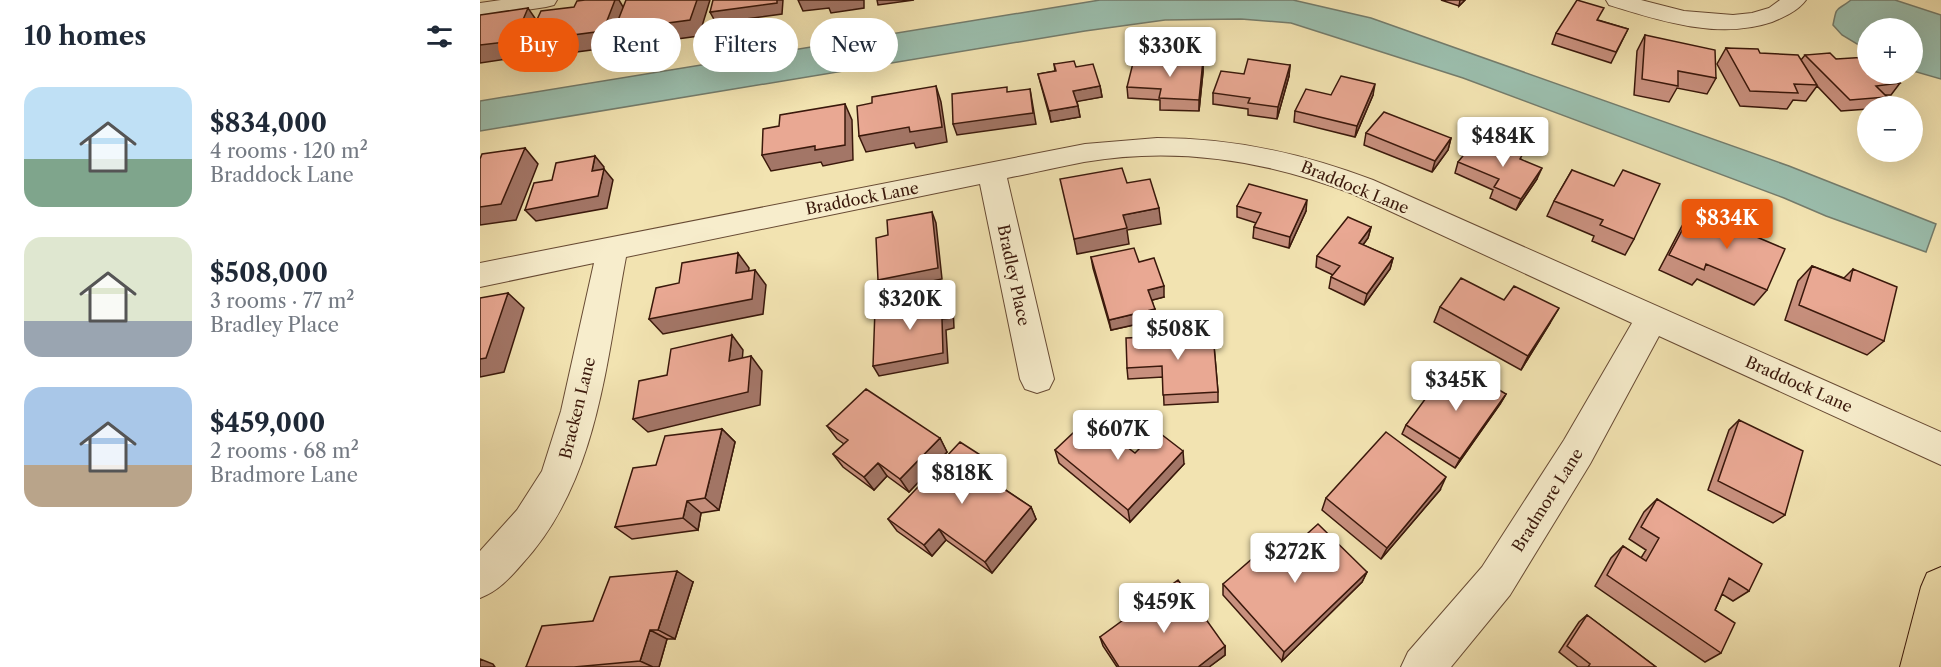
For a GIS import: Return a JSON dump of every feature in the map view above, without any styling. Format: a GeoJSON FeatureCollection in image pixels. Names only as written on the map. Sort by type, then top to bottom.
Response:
{"type":"FeatureCollection","features":[{"type":"Feature","properties":{"kind":"main road"},"geometry":{"type":"LineString","coordinates":[[1922,667],[1941,587]]}},
{"type":"Feature","properties":{"kind":"street"},"geometry":{"type":"LineString","coordinates":[[480,10],[546,0]]}},
{"type":"Feature","properties":{"kind":"street"},"geometry":{"type":"LineString","coordinates":[[1617,0],[1668,15],[1717,22],[1757,19],[1781,10],[1795,0]]}},
{"type":"Feature","properties":{"kind":"street","name":"Braddock Lane"},"geometry":{"type":"LineString","coordinates":[[480,275],[1085,153],[1138,147],[1215,147],[1270,156],[1363,187],[1651,320],[1802,385],[1941,449]]}},
{"type":"Feature","properties":{"kind":"street","name":"Bradley Place"},"geometry":{"type":"LineString","coordinates":[[992,172],[1037,379]]}},
{"type":"Feature","properties":{"kind":"street","name":"Bracken Lane"},"geometry":{"type":"LineString","coordinates":[[480,578],[515,543],[539,513],[554,486],[565,459],[577,422],[612,248]]}},
{"type":"Feature","properties":{"kind":"street","name":"Bradmore Lane"},"geometry":{"type":"LineString","coordinates":[[1423,667],[1496,581],[1578,452],[1651,320]]}},
{"type":"Feature","properties":{"kind":"shaded area"},"geometry":{"type":"Polygon","coordinates":[[[1100,0],[1293,0],[1371,18],[1789,166],[1936,224],[1926,252],[1463,78],[1291,23],[1241,19],[1165,20],[898,62],[898,33],[1100,0]]]}},
{"type":"Feature","properties":{"kind":"shaded area"},"geometry":{"type":"Polygon","coordinates":[[[1851,0],[1895,0],[1941,15],[1941,79],[1923,74],[1923,18],[1857,18],[1857,44],[1842,35],[1833,25],[1838,9],[1851,0]]]}},
{"type":"Feature","properties":{"kind":"shaded area"},"geometry":{"type":"Polygon","coordinates":[[[810,47],[810,72],[837,72],[480,131],[480,101],[658,72],[681,72],[681,68],[693,66],[693,72],[798,72],[798,49],[810,47]]]}},
{"type":"Feature","properties":{"kind":"building"},"geometry":{"type":"Polygon","coordinates":[[[615,0],[608,18],[591,18],[591,33],[579,34],[579,18],[538,18],[541,11],[574,7],[577,1],[615,0]]]}},
{"type":"Feature","properties":{"kind":"building"},"geometry":{"type":"Polygon","coordinates":[[[626,0],[697,0],[690,20],[619,18],[626,0]]]}},
{"type":"Feature","properties":{"kind":"building"},"geometry":{"type":"Polygon","coordinates":[[[713,0],[777,0],[777,3],[710,12],[713,0]]]}},
{"type":"Feature","properties":{"kind":"building"},"geometry":{"type":"Polygon","coordinates":[[[1577,0],[1604,8],[1597,20],[1628,29],[1616,52],[1556,33],[1577,0]]]}},
{"type":"Feature","properties":{"kind":"building"},"geometry":{"type":"Polygon","coordinates":[[[528,8],[524,18],[498,18],[498,43],[480,45],[480,15],[528,8]]]}},
{"type":"Feature","properties":{"kind":"building"},"geometry":{"type":"Polygon","coordinates":[[[1645,35],[1715,50],[1716,78],[1678,71],[1678,86],[1642,79],[1645,35]]]}},
{"type":"Feature","properties":{"kind":"building"},"geometry":{"type":"Polygon","coordinates":[[[1726,48],[1758,49],[1760,53],[1798,55],[1817,85],[1794,84],[1798,93],[1750,91],[1726,48]]]}},
{"type":"Feature","properties":{"kind":"building"},"geometry":{"type":"Polygon","coordinates":[[[1830,53],[1836,59],[1857,58],[1857,84],[1892,84],[1876,86],[1886,96],[1857,96],[1857,99],[1850,100],[1805,55],[1830,53]]]}},
{"type":"Feature","properties":{"kind":"building"},"geometry":{"type":"Polygon","coordinates":[[[1163,58],[1203,60],[1199,100],[1159,98],[1161,89],[1127,87],[1133,63],[1162,64],[1163,58]]]}},
{"type":"Feature","properties":{"kind":"building"},"geometry":{"type":"Polygon","coordinates":[[[1248,59],[1290,65],[1278,107],[1248,103],[1250,98],[1213,93],[1221,71],[1244,74],[1248,59]]]}},
{"type":"Feature","properties":{"kind":"building"},"geometry":{"type":"Polygon","coordinates":[[[1074,61],[1076,67],[1093,64],[1100,86],[1073,91],[1078,106],[1049,111],[1038,74],[1056,71],[1054,64],[1074,61]]]}},
{"type":"Feature","properties":{"kind":"building"},"geometry":{"type":"Polygon","coordinates":[[[1341,76],[1375,84],[1357,126],[1295,111],[1306,89],[1331,95],[1341,76]]]}},
{"type":"Feature","properties":{"kind":"building"},"geometry":{"type":"Polygon","coordinates":[[[936,86],[942,127],[910,132],[909,127],[859,136],[857,106],[872,103],[872,97],[936,86]]]}},
{"type":"Feature","properties":{"kind":"building"},"geometry":{"type":"Polygon","coordinates":[[[1007,87],[1007,92],[1030,89],[1033,113],[953,124],[952,94],[1007,87]]]}},
{"type":"Feature","properties":{"kind":"building"},"geometry":{"type":"Polygon","coordinates":[[[845,104],[845,145],[815,150],[815,146],[762,155],[763,129],[779,126],[780,115],[845,104]]]}},
{"type":"Feature","properties":{"kind":"building"},"geometry":{"type":"Polygon","coordinates":[[[1384,112],[1451,138],[1435,161],[1366,133],[1384,112]]]}},
{"type":"Feature","properties":{"kind":"building"},"geometry":{"type":"Polygon","coordinates":[[[1475,141],[1501,152],[1506,145],[1524,152],[1520,159],[1542,168],[1521,199],[1494,187],[1499,179],[1458,162],[1475,141]]]}},
{"type":"Feature","properties":{"kind":"building"},"geometry":{"type":"Polygon","coordinates":[[[525,148],[501,204],[480,207],[480,159],[482,154],[525,148]]]}},
{"type":"Feature","properties":{"kind":"building"},"geometry":{"type":"Polygon","coordinates":[[[595,156],[592,171],[604,169],[598,196],[525,210],[534,183],[552,180],[556,163],[595,156]]]}},
{"type":"Feature","properties":{"kind":"building"},"geometry":{"type":"Polygon","coordinates":[[[1122,168],[1127,183],[1150,179],[1159,208],[1123,215],[1127,228],[1074,239],[1060,179],[1122,168]]]}},
{"type":"Feature","properties":{"kind":"building"},"geometry":{"type":"Polygon","coordinates":[[[1572,170],[1614,186],[1623,170],[1660,184],[1634,239],[1600,225],[1603,220],[1554,201],[1572,170]]]}},
{"type":"Feature","properties":{"kind":"building"},"geometry":{"type":"Polygon","coordinates":[[[1249,184],[1307,200],[1290,237],[1254,227],[1261,213],[1237,206],[1249,184]]]}},
{"type":"Feature","properties":{"kind":"building"},"geometry":{"type":"Polygon","coordinates":[[[1693,210],[1785,249],[1767,290],[1706,264],[1704,270],[1669,255],[1693,210]]]}},
{"type":"Feature","properties":{"kind":"building"},"geometry":{"type":"Polygon","coordinates":[[[932,212],[938,268],[878,280],[876,238],[888,235],[887,220],[932,212]]]}},
{"type":"Feature","properties":{"kind":"building"},"geometry":{"type":"Polygon","coordinates":[[[1348,217],[1371,227],[1359,243],[1393,258],[1367,294],[1331,277],[1340,266],[1317,256],[1348,217]]]}},
{"type":"Feature","properties":{"kind":"building"},"geometry":{"type":"Polygon","coordinates":[[[1134,248],[1139,262],[1154,258],[1164,286],[1148,290],[1155,309],[1109,320],[1091,257],[1134,248]]]}},
{"type":"Feature","properties":{"kind":"building"},"geometry":{"type":"Polygon","coordinates":[[[738,253],[736,273],[755,270],[752,299],[649,319],[656,288],[679,283],[682,263],[738,253]]]}},
{"type":"Feature","properties":{"kind":"building"},"geometry":{"type":"Polygon","coordinates":[[[1812,266],[1850,281],[1853,269],[1897,287],[1884,341],[1799,305],[1812,266]]]}},
{"type":"Feature","properties":{"kind":"building"},"geometry":{"type":"Polygon","coordinates":[[[1461,278],[1504,300],[1514,286],[1559,308],[1528,356],[1440,307],[1461,278]]]}},
{"type":"Feature","properties":{"kind":"building"},"geometry":{"type":"Polygon","coordinates":[[[508,293],[486,358],[480,359],[480,298],[508,293]]]}},
{"type":"Feature","properties":{"kind":"building"},"geometry":{"type":"Polygon","coordinates":[[[949,296],[950,318],[942,319],[943,353],[873,366],[875,309],[949,296]]]}},
{"type":"Feature","properties":{"kind":"building"},"geometry":{"type":"Polygon","coordinates":[[[1213,334],[1218,392],[1163,395],[1162,366],[1127,368],[1126,338],[1213,334]]]}},
{"type":"Feature","properties":{"kind":"building"},"geometry":{"type":"Polygon","coordinates":[[[732,335],[729,361],[751,356],[748,392],[633,419],[639,381],[667,375],[671,349],[732,335]]]}},
{"type":"Feature","properties":{"kind":"building"},"geometry":{"type":"Polygon","coordinates":[[[1462,368],[1506,394],[1460,459],[1406,425],[1440,379],[1449,384],[1462,368]]]}},
{"type":"Feature","properties":{"kind":"building"},"geometry":{"type":"Polygon","coordinates":[[[866,389],[940,438],[900,479],[878,463],[864,477],[833,454],[848,440],[827,426],[866,389]]]}},
{"type":"Feature","properties":{"kind":"building"},"geometry":{"type":"Polygon","coordinates":[[[1089,418],[1135,453],[1157,431],[1183,451],[1128,510],[1055,450],[1089,418]]]}},
{"type":"Feature","properties":{"kind":"building"},"geometry":{"type":"Polygon","coordinates":[[[1739,420],[1803,451],[1785,515],[1718,481],[1739,420]]]}},
{"type":"Feature","properties":{"kind":"building"},"geometry":{"type":"Polygon","coordinates":[[[722,429],[705,498],[687,501],[683,518],[615,527],[633,468],[656,465],[665,436],[722,429]]]}},
{"type":"Feature","properties":{"kind":"building"},"geometry":{"type":"Polygon","coordinates":[[[1386,432],[1446,477],[1387,548],[1326,498],[1386,432]]]}},
{"type":"Feature","properties":{"kind":"building"},"geometry":{"type":"Polygon","coordinates":[[[960,442],[999,467],[989,479],[1031,507],[985,562],[939,529],[924,545],[888,519],[960,442]]]}},
{"type":"Feature","properties":{"kind":"building"},"geometry":{"type":"Polygon","coordinates":[[[1657,499],[1762,564],[1749,591],[1729,578],[1715,610],[1735,623],[1721,653],[1607,575],[1623,546],[1646,561],[1659,538],[1641,527],[1657,499]]]}},
{"type":"Feature","properties":{"kind":"building"},"geometry":{"type":"Polygon","coordinates":[[[1318,524],[1367,572],[1284,652],[1223,584],[1276,538],[1288,551],[1318,524]]]}},
{"type":"Feature","properties":{"kind":"building"},"geometry":{"type":"Polygon","coordinates":[[[677,571],[658,630],[650,630],[640,661],[574,667],[526,667],[542,626],[593,621],[610,577],[677,571]]]}},
{"type":"Feature","properties":{"kind":"building"},"geometry":{"type":"Polygon","coordinates":[[[1178,580],[1225,646],[1198,667],[1119,667],[1100,637],[1178,580]]]}},
{"type":"Feature","properties":{"kind":"building"},"geometry":{"type":"Polygon","coordinates":[[[1587,615],[1656,667],[1588,667],[1590,664],[1567,646],[1587,615]]]}}]}
